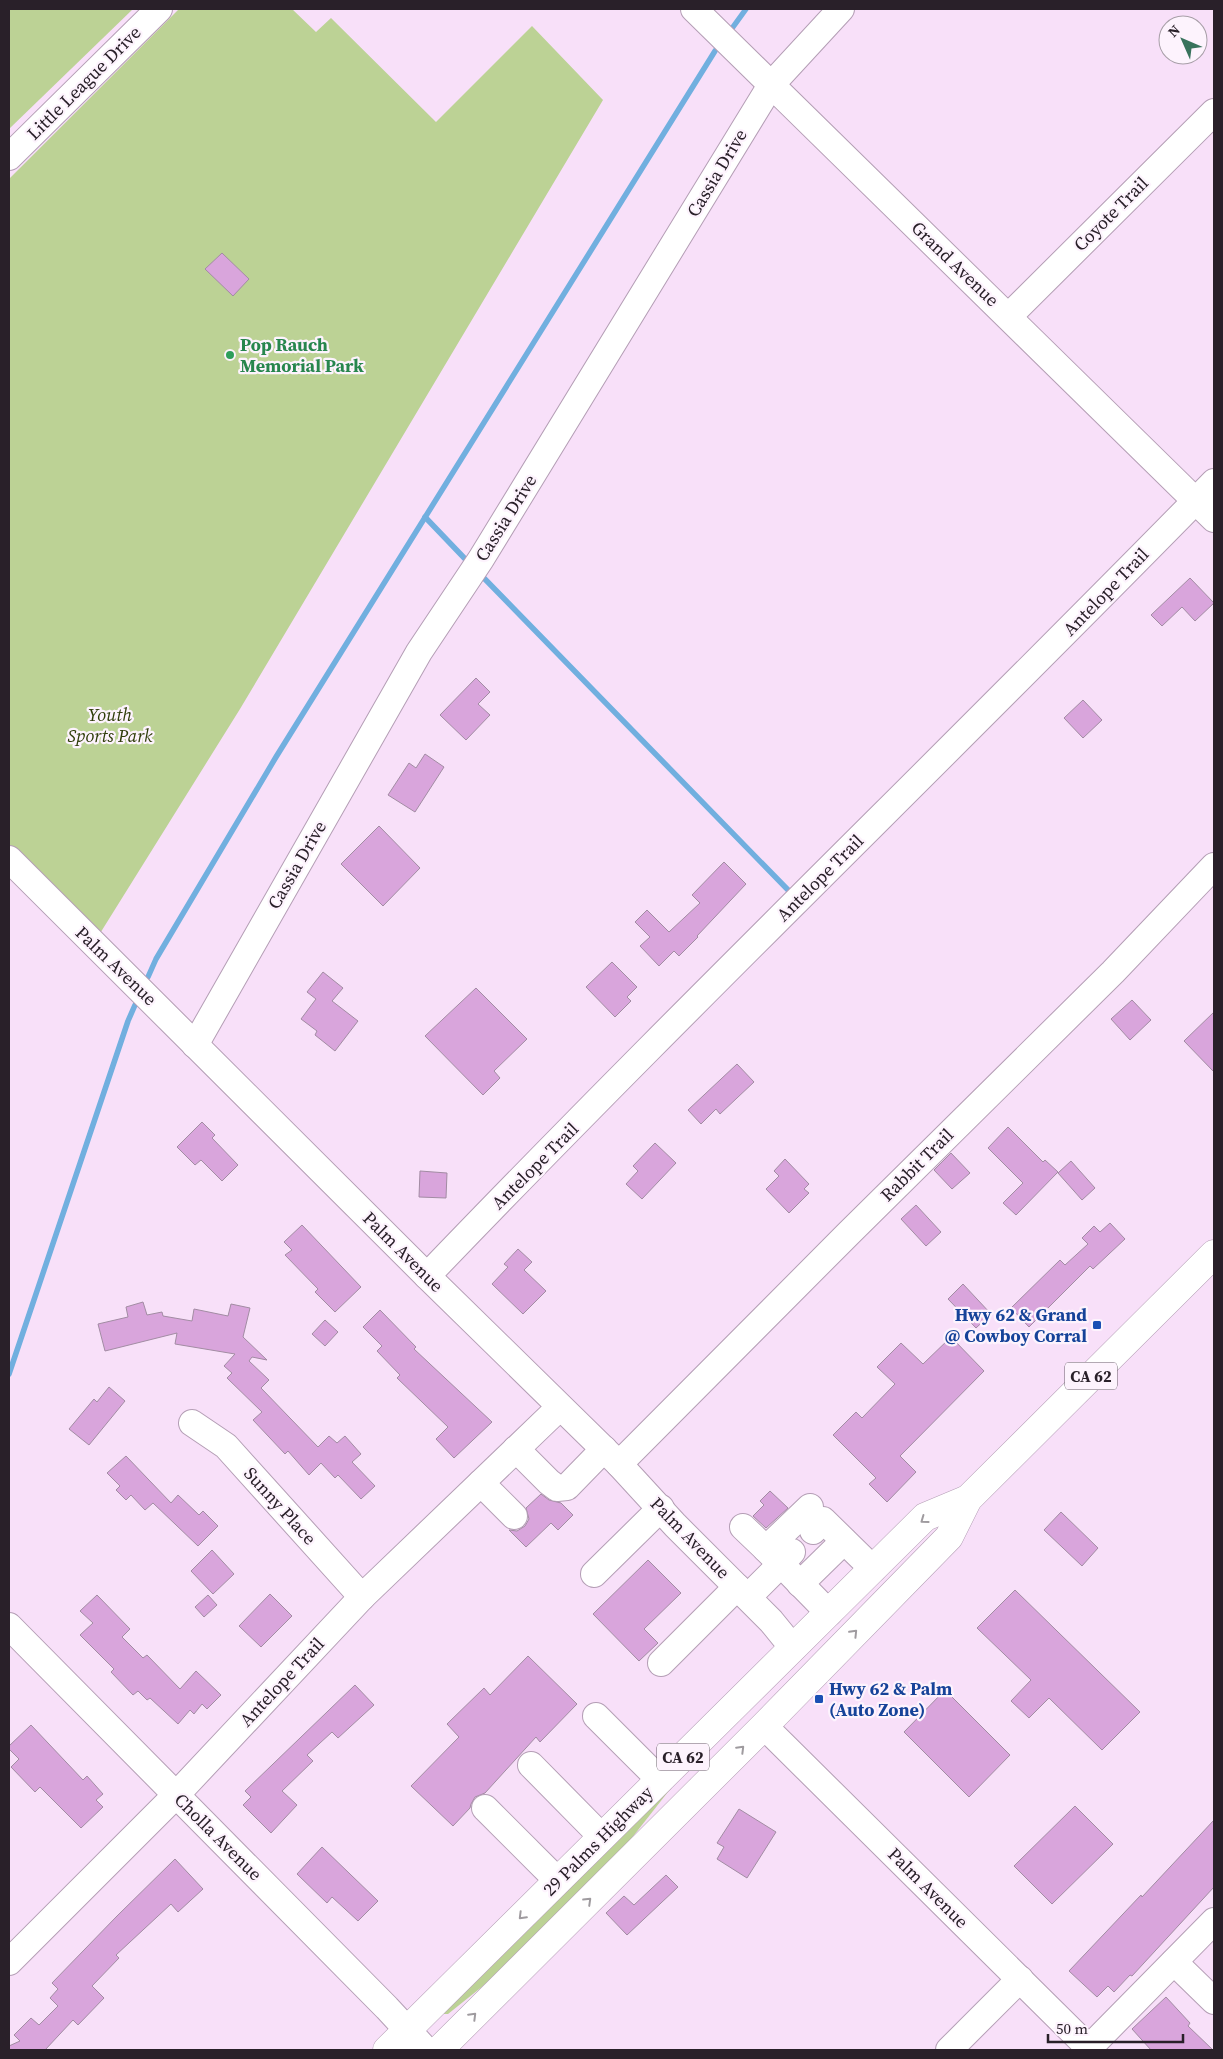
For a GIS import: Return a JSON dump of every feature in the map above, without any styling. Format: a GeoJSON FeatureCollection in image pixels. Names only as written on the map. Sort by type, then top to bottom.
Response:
{"type":"FeatureCollection","features":[{"type":"Feature","properties":{"kind":"main road","name":"29 Palms Highway"},"geometry":{"type":"LineString","coordinates":[[439,2050],[764,1726],[949,1537],[968,1499],[1214,1254]]}},
{"type":"Feature","properties":{"kind":"main road","name":"29 Palms Highway"},"geometry":{"type":"LineString","coordinates":[[386,2050],[925,1517],[968,1499]]}},
{"type":"Feature","properties":{"kind":"main road"},"geometry":{"type":"LineString","coordinates":[[659,1831],[664,1810],[750,1710],[799,1662],[794,1648]]}},
{"type":"Feature","properties":{"kind":"street","name":"Little League Drive"},"geometry":{"type":"LineString","coordinates":[[9,157],[159,9]]}},
{"type":"Feature","properties":{"kind":"street","name":"Grand Avenue"},"geometry":{"type":"LineString","coordinates":[[694,9],[1214,519]]}},
{"type":"Feature","properties":{"kind":"street","name":"Cassia Drive"},"geometry":{"type":"LineString","coordinates":[[194,1045],[419,652],[481,559],[770,85],[841,9]]}},
{"type":"Feature","properties":{"kind":"street","name":"Coyote Trail"},"geometry":{"type":"LineString","coordinates":[[1009,316],[1214,112]]}},
{"type":"Feature","properties":{"kind":"street","name":"Antelope Trail"},"geometry":{"type":"LineString","coordinates":[[427,1276],[791,907],[1015,685],[1214,482]]}},
{"type":"Feature","properties":{"kind":"street","name":"Palm Avenue"},"geometry":{"type":"LineString","coordinates":[[9,859],[194,1045],[612,1457],[743,1592],[794,1648]]}},
{"type":"Feature","properties":{"kind":"street","name":"Rabbit Trail"},"geometry":{"type":"LineString","coordinates":[[516,1449],[549,1482],[558,1488],[567,1487],[612,1457],[848,1234],[1113,972],[1214,866]]}},
{"type":"Feature","properties":{"kind":"street","name":"Antelope Trail"},"geometry":{"type":"LineString","coordinates":[[9,1962],[176,1795],[362,1597],[560,1407]]}},
{"type":"Feature","properties":{"kind":"street","name":"Sunny Place"},"geometry":{"type":"LineString","coordinates":[[192,1423],[226,1446],[362,1597]]}},
{"type":"Feature","properties":{"kind":"street"},"geometry":{"type":"LineString","coordinates":[[481,1483],[514,1516]]}},
{"type":"Feature","properties":{"kind":"street"},"geometry":{"type":"LineString","coordinates":[[594,1574],[660,1508]]}},
{"type":"Feature","properties":{"kind":"street"},"geometry":{"type":"LineString","coordinates":[[661,1663],[743,1592],[780,1555],[810,1512],[873,1569]]}},
{"type":"Feature","properties":{"kind":"street"},"geometry":{"type":"LineString","coordinates":[[743,1527],[780,1555],[800,1584],[828,1613]]}},
{"type":"Feature","properties":{"kind":"street"},"geometry":{"type":"LineString","coordinates":[[800,1584],[844,1541]]}},
{"type":"Feature","properties":{"kind":"street","name":"Cholla Avenue"},"geometry":{"type":"LineString","coordinates":[[9,1626],[426,2050]]}},
{"type":"Feature","properties":{"kind":"street"},"geometry":{"type":"LineString","coordinates":[[596,1716],[660,1780]]}},
{"type":"Feature","properties":{"kind":"street","name":"Palm Avenue"},"geometry":{"type":"LineString","coordinates":[[764,1726],[1090,2049]]}},
{"type":"Feature","properties":{"kind":"street"},"geometry":{"type":"LineString","coordinates":[[531,1765],[602,1837]]}},
{"type":"Feature","properties":{"kind":"street"},"geometry":{"type":"LineString","coordinates":[[485,1808],[558,1881]]}},
{"type":"Feature","properties":{"kind":"street"},"geometry":{"type":"LineString","coordinates":[[1090,2049],[1214,1921]]}},
{"type":"Feature","properties":{"kind":"street"},"geometry":{"type":"LineString","coordinates":[[1174,1962],[1214,2001]]}},
{"type":"Feature","properties":{"kind":"street"},"geometry":{"type":"LineString","coordinates":[[949,2050],[1020,1980]]}},
{"type":"Feature","properties":{"kind":"green space"},"geometry":{"type":"Polygon","coordinates":[[[9,9],[133,9],[9,129],[9,9]]]}},
{"type":"Feature","properties":{"kind":"green space","name":"Pop Rauch Memorial Park"},"geometry":{"type":"Polygon","coordinates":[[[179,9],[292,9],[316,32],[331,18],[436,122],[532,26],[603,100],[240,709],[99,935],[9,846],[9,179],[179,9]]]}},
{"type":"Feature","properties":{"kind":"green space"},"geometry":{"type":"Polygon","coordinates":[[[675,1783],[631,1839],[488,1982],[448,2014],[443,2014],[675,1783]]]}},
{"type":"Feature","properties":{"kind":"building"},"geometry":{"type":"Polygon","coordinates":[[[222,253],[249,279],[233,296],[205,269],[222,253]]]}},
{"type":"Feature","properties":{"kind":"building"},"geometry":{"type":"Polygon","coordinates":[[[1190,578],[1214,603],[1195,621],[1182,607],[1162,626],[1151,615],[1190,578]]]}},
{"type":"Feature","properties":{"kind":"building"},"geometry":{"type":"Polygon","coordinates":[[[476,678],[490,692],[478,704],[490,715],[466,740],[440,715],[476,678]]]}},
{"type":"Feature","properties":{"kind":"building"},"geometry":{"type":"Polygon","coordinates":[[[1083,700],[1102,720],[1083,738],[1064,718],[1083,700]]]}},
{"type":"Feature","properties":{"kind":"building"},"geometry":{"type":"Polygon","coordinates":[[[425,754],[444,767],[415,812],[388,795],[409,763],[416,768],[425,754]]]}},
{"type":"Feature","properties":{"kind":"building"},"geometry":{"type":"Polygon","coordinates":[[[379,826],[420,868],[383,906],[341,864],[379,826]]]}},
{"type":"Feature","properties":{"kind":"building"},"geometry":{"type":"Polygon","coordinates":[[[724,862],[746,884],[679,956],[674,951],[659,966],[640,946],[650,937],[635,922],[647,910],[669,932],[700,903],[692,895],[724,862]]]}},
{"type":"Feature","properties":{"kind":"building"},"geometry":{"type":"Polygon","coordinates":[[[612,962],[637,987],[627,997],[631,1001],[615,1017],[586,987],[612,962]]]}},
{"type":"Feature","properties":{"kind":"building"},"geometry":{"type":"Polygon","coordinates":[[[323,972],[343,988],[332,1001],[358,1021],[335,1051],[315,1035],[317,1031],[301,1019],[316,999],[307,992],[323,972]]]}},
{"type":"Feature","properties":{"kind":"building"},"geometry":{"type":"Polygon","coordinates":[[[476,988],[527,1039],[494,1071],[500,1078],[483,1095],[425,1036],[476,988]]]}},
{"type":"Feature","properties":{"kind":"building"},"geometry":{"type":"Polygon","coordinates":[[[1132,1000],[1151,1020],[1130,1040],[1111,1019],[1132,1000]]]}},
{"type":"Feature","properties":{"kind":"building"},"geometry":{"type":"Polygon","coordinates":[[[1214,1012],[1214,1072],[1184,1041],[1214,1012]]]}},
{"type":"Feature","properties":{"kind":"building"},"geometry":{"type":"Polygon","coordinates":[[[737,1064],[754,1082],[720,1114],[716,1109],[701,1124],[688,1110],[737,1064]]]}},
{"type":"Feature","properties":{"kind":"building"},"geometry":{"type":"Polygon","coordinates":[[[202,1122],[215,1135],[212,1138],[238,1165],[222,1181],[201,1160],[195,1165],[177,1147],[202,1122]]]}},
{"type":"Feature","properties":{"kind":"building"},"geometry":{"type":"Polygon","coordinates":[[[1008,1127],[1043,1162],[1045,1160],[1058,1172],[1016,1215],[1003,1203],[1023,1183],[988,1148],[1008,1127]]]}},
{"type":"Feature","properties":{"kind":"building"},"geometry":{"type":"Polygon","coordinates":[[[655,1143],[676,1163],[642,1199],[626,1184],[638,1171],[633,1166],[655,1143]]]}},
{"type":"Feature","properties":{"kind":"building"},"geometry":{"type":"Polygon","coordinates":[[[951,1153],[970,1173],[952,1189],[934,1170],[951,1153]]]}},
{"type":"Feature","properties":{"kind":"building"},"geometry":{"type":"Polygon","coordinates":[[[785,1159],[809,1184],[804,1189],[809,1193],[789,1213],[766,1189],[779,1176],[774,1171],[785,1159]]]}},
{"type":"Feature","properties":{"kind":"building"},"geometry":{"type":"Polygon","coordinates":[[[1071,1161],[1095,1188],[1082,1200],[1058,1173],[1071,1161]]]}},
{"type":"Feature","properties":{"kind":"building"},"geometry":{"type":"Polygon","coordinates":[[[420,1171],[447,1173],[446,1198],[419,1197],[420,1171]]]}},
{"type":"Feature","properties":{"kind":"building"},"geometry":{"type":"Polygon","coordinates":[[[916,1205],[941,1232],[926,1246],[901,1219],[916,1205]]]}},
{"type":"Feature","properties":{"kind":"building"},"geometry":{"type":"Polygon","coordinates":[[[1110,1223],[1125,1239],[1093,1269],[1090,1266],[1029,1327],[1011,1308],[1060,1260],[1065,1265],[1088,1244],[1082,1238],[1094,1226],[1100,1232],[1110,1223]]]}},
{"type":"Feature","properties":{"kind":"building"},"geometry":{"type":"Polygon","coordinates":[[[302,1225],[361,1287],[335,1312],[315,1292],[318,1289],[285,1255],[292,1250],[284,1242],[302,1225]]]}},
{"type":"Feature","properties":{"kind":"building"},"geometry":{"type":"Polygon","coordinates":[[[518,1249],[532,1262],[524,1270],[546,1291],[523,1314],[492,1284],[508,1267],[504,1264],[518,1249]]]}},
{"type":"Feature","properties":{"kind":"building"},"geometry":{"type":"Polygon","coordinates":[[[963,1284],[991,1314],[976,1328],[948,1299],[963,1284]]]}},
{"type":"Feature","properties":{"kind":"building"},"geometry":{"type":"Polygon","coordinates":[[[143,1302],[147,1315],[162,1312],[163,1316],[192,1321],[194,1309],[228,1316],[231,1304],[250,1308],[243,1337],[267,1360],[252,1357],[249,1361],[269,1380],[261,1388],[318,1447],[329,1436],[337,1443],[345,1436],[361,1454],[352,1462],[375,1486],[361,1499],[338,1475],[335,1478],[321,1463],[309,1475],[288,1451],[285,1454],[253,1420],[262,1412],[227,1378],[232,1373],[224,1366],[235,1354],[175,1344],[177,1333],[105,1351],[98,1324],[128,1317],[126,1307],[143,1302]]]}},
{"type":"Feature","properties":{"kind":"building"},"geometry":{"type":"Polygon","coordinates":[[[380,1310],[416,1347],[414,1349],[492,1422],[454,1458],[436,1439],[448,1427],[397,1378],[400,1375],[377,1351],[382,1346],[363,1327],[380,1310]]]}},
{"type":"Feature","properties":{"kind":"building"},"geometry":{"type":"Polygon","coordinates":[[[325,1320],[338,1332],[325,1346],[312,1334],[325,1320]]]}},
{"type":"Feature","properties":{"kind":"building"},"geometry":{"type":"Polygon","coordinates":[[[951,1337],[984,1371],[900,1456],[916,1472],[887,1502],[869,1484],[876,1478],[833,1435],[856,1412],[862,1418],[895,1384],[877,1367],[901,1343],[923,1364],[951,1337]]]}},
{"type":"Feature","properties":{"kind":"building"},"geometry":{"type":"Polygon","coordinates":[[[109,1387],[125,1401],[89,1445],[69,1429],[94,1399],[97,1402],[109,1387]]]}},
{"type":"Feature","properties":{"kind":"building"},"geometry":{"type":"Polygon","coordinates":[[[126,1456],[171,1503],[178,1495],[199,1515],[203,1511],[218,1526],[198,1546],[153,1503],[145,1510],[131,1495],[126,1500],[116,1490],[120,1486],[107,1473],[126,1456]]]}},
{"type":"Feature","properties":{"kind":"building"},"geometry":{"type":"Polygon","coordinates":[[[770,1491],[788,1508],[766,1528],[753,1516],[764,1505],[760,1501],[770,1491]]]}},
{"type":"Feature","properties":{"kind":"building"},"geometry":{"type":"Polygon","coordinates":[[[541,1494],[549,1500],[561,1503],[573,1515],[558,1530],[551,1523],[526,1547],[509,1530],[517,1531],[525,1526],[529,1519],[526,1508],[541,1494]]]}},
{"type":"Feature","properties":{"kind":"building"},"geometry":{"type":"Polygon","coordinates":[[[1061,1512],[1098,1548],[1082,1566],[1044,1530],[1061,1512]]]}},
{"type":"Feature","properties":{"kind":"building"},"geometry":{"type":"Polygon","coordinates":[[[212,1550],[234,1574],[213,1594],[191,1571],[212,1550]]]}},
{"type":"Feature","properties":{"kind":"building"},"geometry":{"type":"Polygon","coordinates":[[[648,1560],[681,1593],[644,1629],[658,1643],[639,1661],[593,1614],[648,1560]]]}},
{"type":"Feature","properties":{"kind":"building"},"geometry":{"type":"Polygon","coordinates":[[[1015,1590],[1140,1712],[1102,1750],[1049,1698],[1029,1718],[1011,1701],[1031,1680],[977,1628],[1015,1590]]]}},
{"type":"Feature","properties":{"kind":"building"},"geometry":{"type":"Polygon","coordinates":[[[270,1594],[292,1616],[261,1647],[239,1626],[270,1594]]]}},
{"type":"Feature","properties":{"kind":"building"},"geometry":{"type":"Polygon","coordinates":[[[97,1595],[130,1629],[122,1637],[143,1658],[147,1655],[180,1689],[196,1671],[221,1695],[207,1709],[202,1704],[194,1714],[190,1710],[178,1724],[150,1698],[147,1700],[138,1691],[133,1695],[111,1672],[114,1669],[80,1635],[93,1623],[80,1611],[97,1595]]]}},
{"type":"Feature","properties":{"kind":"building"},"geometry":{"type":"Polygon","coordinates":[[[208,1595],[217,1605],[204,1617],[195,1607],[208,1595]]]}},
{"type":"Feature","properties":{"kind":"building"},"geometry":{"type":"Polygon","coordinates":[[[528,1656],[577,1704],[540,1742],[536,1737],[485,1793],[475,1797],[470,1808],[453,1826],[411,1786],[459,1737],[447,1724],[484,1688],[490,1695],[528,1656]]]}},
{"type":"Feature","properties":{"kind":"building"},"geometry":{"type":"Polygon","coordinates":[[[355,1685],[374,1705],[338,1738],[332,1732],[307,1755],[313,1761],[282,1791],[297,1805],[271,1833],[243,1805],[251,1797],[245,1791],[355,1685]]]}},
{"type":"Feature","properties":{"kind":"building"},"geometry":{"type":"Polygon","coordinates":[[[945,1690],[1010,1755],[969,1797],[904,1732],[945,1690]]]}},
{"type":"Feature","properties":{"kind":"building"},"geometry":{"type":"Polygon","coordinates":[[[31,1725],[83,1780],[87,1776],[103,1794],[96,1800],[103,1807],[81,1828],[40,1787],[35,1792],[11,1767],[19,1759],[9,1749],[9,1746],[31,1725]]]}},
{"type":"Feature","properties":{"kind":"building"},"geometry":{"type":"Polygon","coordinates":[[[1075,1806],[1113,1844],[1052,1904],[1014,1866],[1075,1806]]]}},
{"type":"Feature","properties":{"kind":"building"},"geometry":{"type":"Polygon","coordinates":[[[739,1809],[776,1832],[747,1878],[717,1859],[724,1847],[717,1843],[739,1809]]]}},
{"type":"Feature","properties":{"kind":"building"},"geometry":{"type":"Polygon","coordinates":[[[1214,1820],[1214,1887],[1132,1976],[1130,1975],[1114,1992],[1108,1986],[1097,1997],[1069,1971],[1214,1820]]]}},
{"type":"Feature","properties":{"kind":"building"},"geometry":{"type":"Polygon","coordinates":[[[322,1847],[378,1901],[358,1921],[332,1897],[327,1903],[297,1874],[322,1847]]]}},
{"type":"Feature","properties":{"kind":"building"},"geometry":{"type":"Polygon","coordinates":[[[175,1859],[203,1889],[178,1912],[171,1904],[116,1955],[119,1958],[92,1986],[104,1998],[78,2025],[73,2020],[45,2050],[9,2050],[9,2046],[20,2041],[14,2035],[31,2018],[39,2025],[58,2006],[50,1998],[58,1989],[52,1983],[175,1859]]]}},
{"type":"Feature","properties":{"kind":"building"},"geometry":{"type":"Polygon","coordinates":[[[666,1875],[678,1887],[627,1935],[606,1913],[624,1896],[634,1905],[666,1875]]]}},
{"type":"Feature","properties":{"kind":"building"},"geometry":{"type":"Polygon","coordinates":[[[1166,1997],[1190,2023],[1188,2026],[1213,2050],[1151,2050],[1132,2029],[1166,1997]]]}},
{"type":"Feature","properties":{"kind":"waterway"},"geometry":{"type":"LineString","coordinates":[[733,27],[746,9]]}},
{"type":"Feature","properties":{"kind":"waterway"},"geometry":{"type":"LineString","coordinates":[[148,977],[156,959],[276,757],[715,51]]}},
{"type":"Feature","properties":{"kind":"waterway"},"geometry":{"type":"LineString","coordinates":[[425,517],[469,563]]}},
{"type":"Feature","properties":{"kind":"waterway"},"geometry":{"type":"LineString","coordinates":[[479,573],[790,892]]}},
{"type":"Feature","properties":{"kind":"waterway"},"geometry":{"type":"LineString","coordinates":[[9,1374],[135,1005]]}},
{"type":"Feature","properties":{"kind":"place","name":"Pop Rauch Memorial Park"},"geometry":{"type":"Point","coordinates":[230,355]}},
{"type":"Feature","properties":{"kind":"place","name":"Hwy 62 & Grand @ Cowboy Corral"},"geometry":{"type":"Point","coordinates":[1097,1325]}},
{"type":"Feature","properties":{"kind":"place","name":"Hwy 62 & Palm (Auto Zone)"},"geometry":{"type":"Point","coordinates":[819,1699]}},
{"type":"Feature","properties":{"kind":"park label","name":"Youth Sports Park"},"geometry":{"type":"Point","coordinates":[110,725]}}]}
